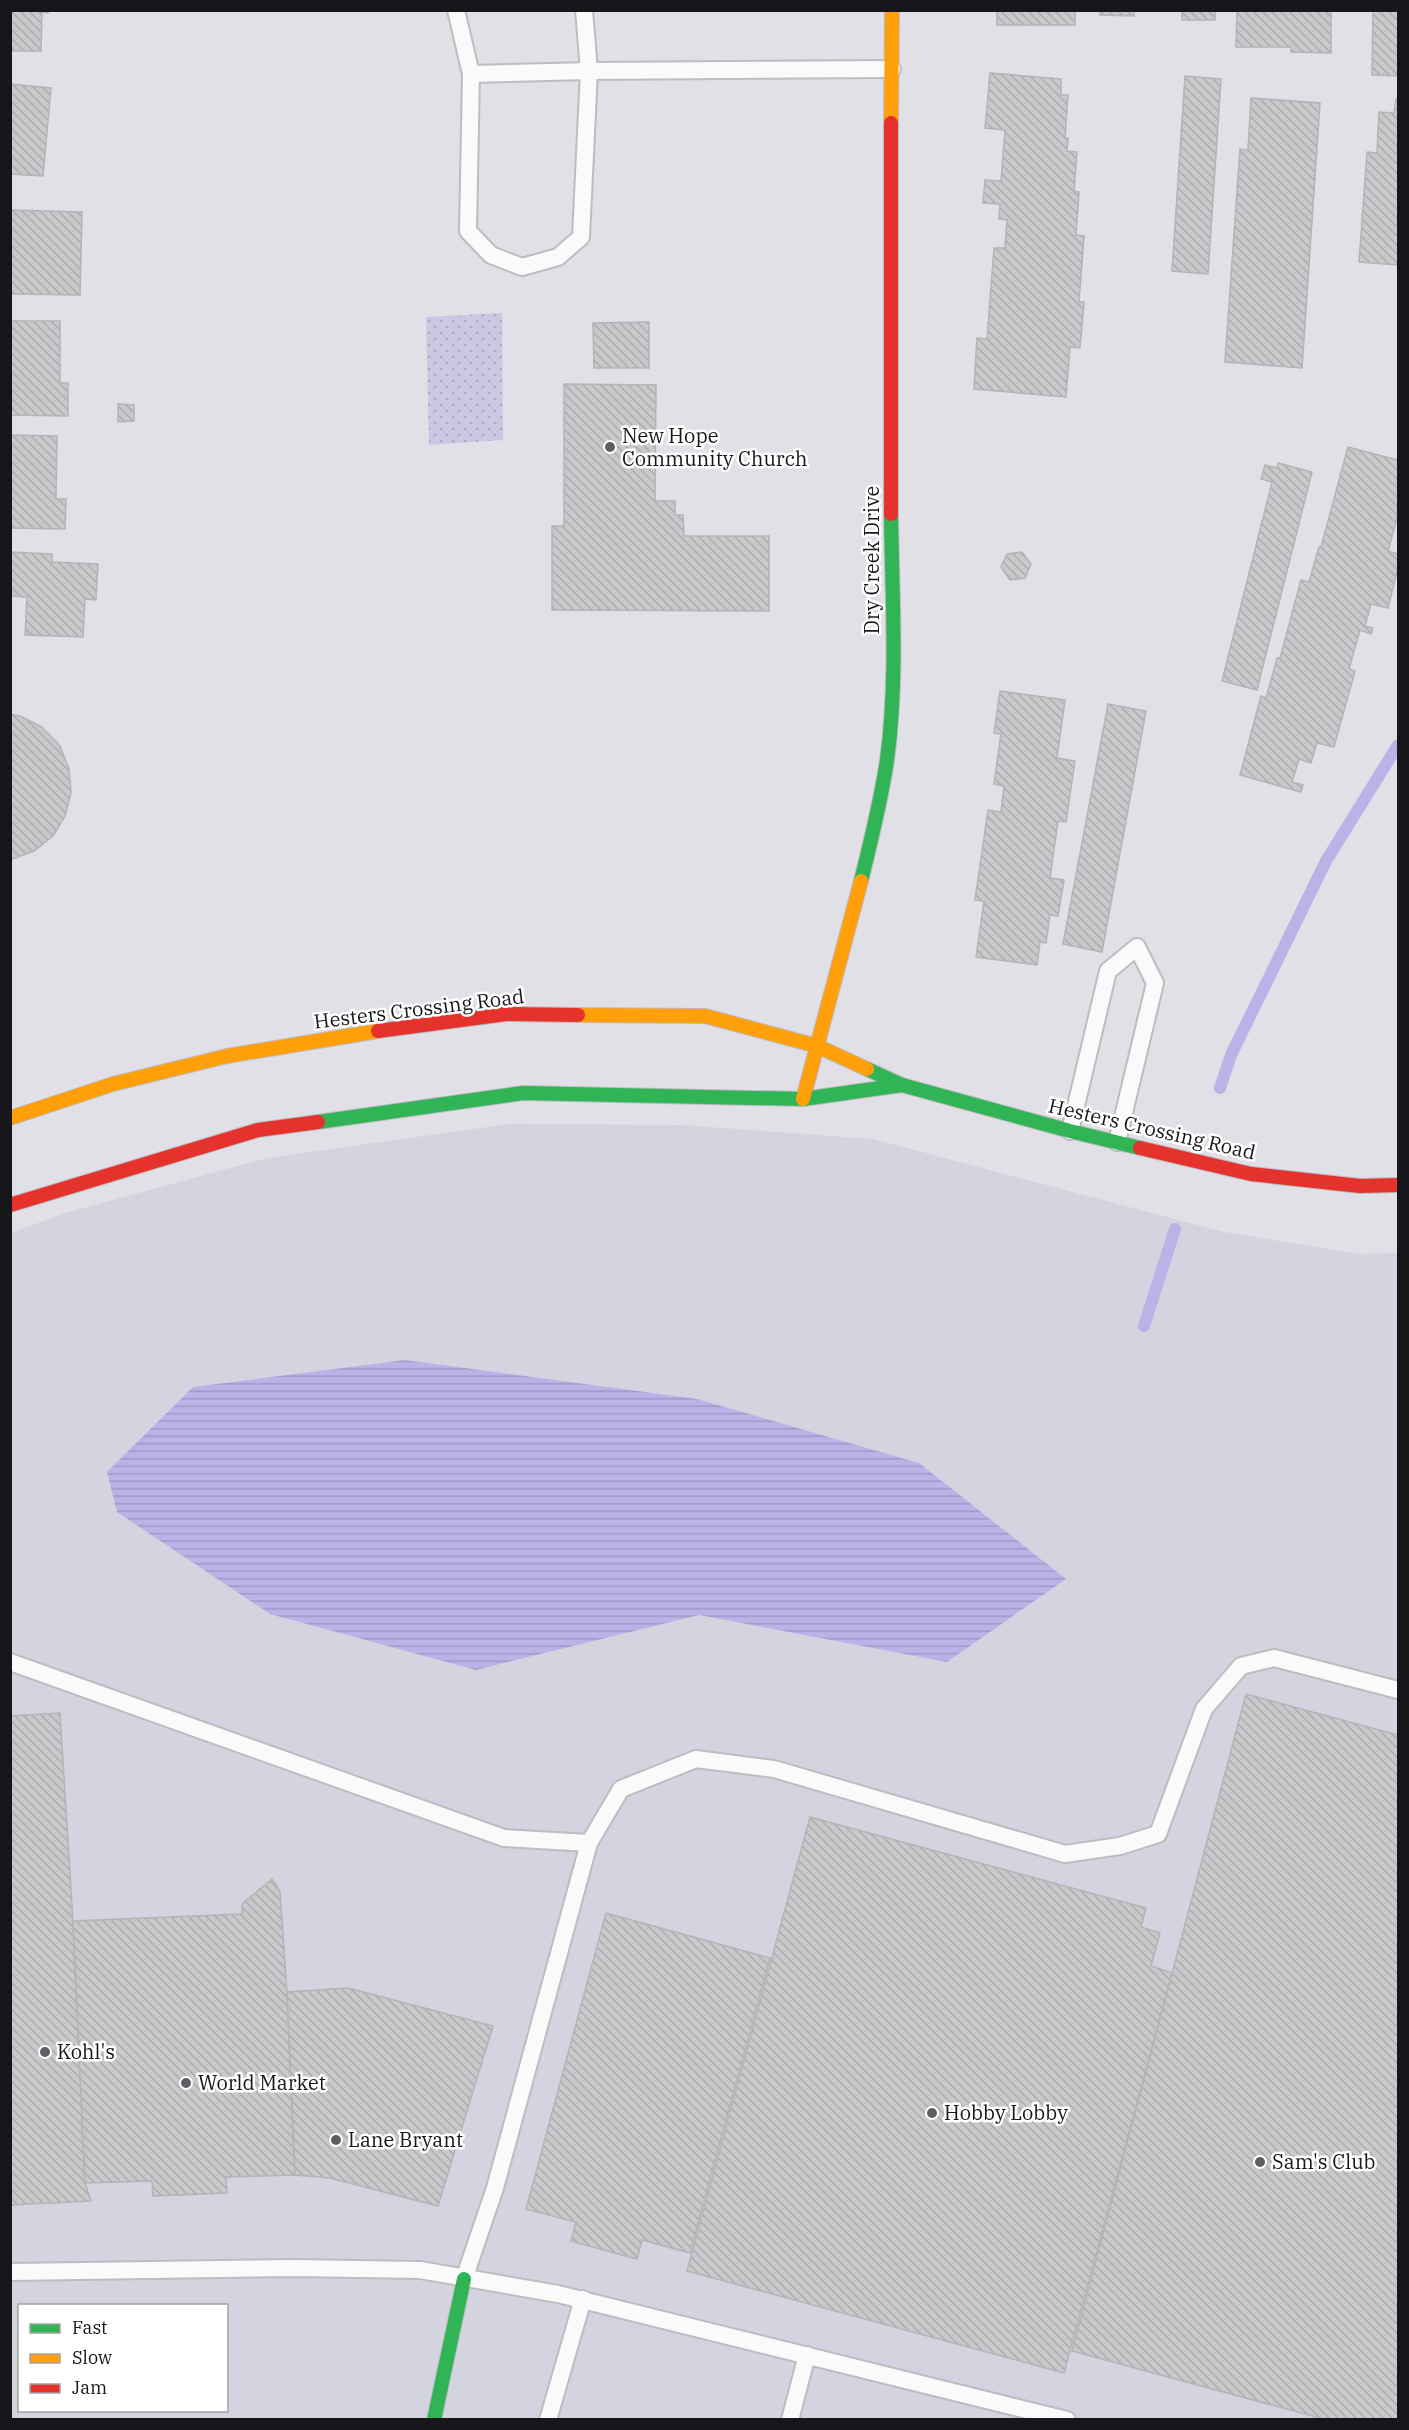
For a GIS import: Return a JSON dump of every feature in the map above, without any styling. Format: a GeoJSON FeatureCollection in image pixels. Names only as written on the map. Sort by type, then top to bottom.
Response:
{"type":"FeatureCollection","features":[{"type":"Feature","properties":{"kind":"street","name":"Dry Creek Drive"},"geometry":{"type":"LineString","coordinates":[[803,1099],[876,824],[887,759],[892,692],[890,216],[892,10]]}},
{"type":"Feature","properties":{"kind":"street","name":"Hesters Crossing Road"},"geometry":{"type":"LineString","coordinates":[[10,1118],[113,1084],[226,1056],[367,1032],[506,1014],[705,1016],[817,1046],[902,1085],[1070,1131],[1251,1174],[1360,1186],[1398,1185]]}},
{"type":"Feature","properties":{"kind":"street","name":"Hesters Crossing Road"},"geometry":{"type":"LineString","coordinates":[[10,1205],[258,1130],[524,1093],[803,1099],[902,1085]]}},
{"type":"Feature","properties":{"kind":"street"},"geometry":{"type":"LineString","coordinates":[[434,2420],[464,2279]]}},
{"type":"Feature","properties":{"kind":"lane"},"geometry":{"type":"LineString","coordinates":[[456,10],[471,74],[468,231],[491,255],[522,267],[558,257],[581,237],[589,71],[584,10]]}},
{"type":"Feature","properties":{"kind":"lane"},"geometry":{"type":"LineString","coordinates":[[471,74],[892,69]]}},
{"type":"Feature","properties":{"kind":"lane"},"geometry":{"type":"LineString","coordinates":[[1070,1131],[1108,970],[1137,947],[1155,983],[1117,1142]]}},
{"type":"Feature","properties":{"kind":"lane"},"geometry":{"type":"LineString","coordinates":[[464,2279],[495,2188],[589,1843],[621,1789],[696,1759],[774,1770],[1065,1854],[1120,1846],[1158,1834],[1204,1709],[1241,1666],[1274,1658],[1398,1690]]}},
{"type":"Feature","properties":{"kind":"lane"},"geometry":{"type":"LineString","coordinates":[[10,1662],[504,1838],[589,1843]]}},
{"type":"Feature","properties":{"kind":"lane"},"geometry":{"type":"LineString","coordinates":[[10,2272],[306,2268],[420,2270],[583,2299],[1067,2420]]}},
{"type":"Feature","properties":{"kind":"lane"},"geometry":{"type":"LineString","coordinates":[[548,2420],[583,2299]]}},
{"type":"Feature","properties":{"kind":"lane"},"geometry":{"type":"LineString","coordinates":[[790,2420],[807,2355]]}},
{"type":"Feature","properties":{"kind":"shaded area"},"geometry":{"type":"Polygon","coordinates":[[[502,313],[503,440],[429,445],[426,317],[502,313]]]}},
{"type":"Feature","properties":{"kind":"shaded area"},"geometry":{"type":"Polygon","coordinates":[[[509,1124],[683,1125],[873,1139],[1224,1232],[1359,1254],[1398,1253],[1398,2419],[11,2420],[11,1233],[65,1213],[267,1158],[509,1124]]]}},
{"type":"Feature","properties":{"kind":"shaded area"},"geometry":{"type":"Polygon","coordinates":[[[405,1360],[697,1399],[919,1463],[1066,1579],[947,1662],[699,1615],[476,1670],[270,1614],[117,1512],[107,1472],[193,1387],[405,1360]]]}},
{"type":"Feature","properties":{"kind":"building"},"geometry":{"type":"Polygon","coordinates":[[[10,10],[48,10],[48,13],[42,12],[41,51],[10,51],[10,10]]]}},
{"type":"Feature","properties":{"kind":"building"},"geometry":{"type":"Polygon","coordinates":[[[997,10],[1075,10],[1075,25],[997,25],[997,10]]]}},
{"type":"Feature","properties":{"kind":"building"},"geometry":{"type":"Polygon","coordinates":[[[1100,10],[1134,10],[1134,16],[1100,15],[1100,10]]]}},
{"type":"Feature","properties":{"kind":"building"},"geometry":{"type":"Polygon","coordinates":[[[1182,10],[1215,10],[1215,20],[1182,20],[1182,10]]]}},
{"type":"Feature","properties":{"kind":"building"},"geometry":{"type":"Polygon","coordinates":[[[1237,10],[1331,10],[1331,53],[1291,52],[1291,47],[1236,47],[1237,10]]]}},
{"type":"Feature","properties":{"kind":"building"},"geometry":{"type":"Polygon","coordinates":[[[1373,10],[1398,10],[1398,76],[1372,75],[1373,10]]]}},
{"type":"Feature","properties":{"kind":"building"},"geometry":{"type":"Polygon","coordinates":[[[990,73],[1061,79],[1061,95],[1068,95],[1065,138],[1068,138],[1067,151],[1077,152],[1074,191],[1079,192],[1076,235],[1084,236],[1079,302],[1084,302],[1080,348],[1070,347],[1066,397],[974,389],[977,338],[987,339],[994,248],[1005,248],[1007,220],[999,219],[1000,204],[983,203],[985,180],[1001,181],[1005,130],[985,128],[990,73]]]}},
{"type":"Feature","properties":{"kind":"building"},"geometry":{"type":"Polygon","coordinates":[[[1185,76],[1221,79],[1208,274],[1172,271],[1185,76]]]}},
{"type":"Feature","properties":{"kind":"building"},"geometry":{"type":"Polygon","coordinates":[[[10,84],[51,88],[43,176],[10,174],[10,84]]]}},
{"type":"Feature","properties":{"kind":"building"},"geometry":{"type":"Polygon","coordinates":[[[1251,98],[1320,103],[1302,368],[1225,362],[1240,149],[1248,150],[1251,98]]]}},
{"type":"Feature","properties":{"kind":"building"},"geometry":{"type":"Polygon","coordinates":[[[1396,99],[1398,99],[1398,265],[1359,262],[1367,152],[1377,153],[1379,112],[1394,113],[1396,99]]]}},
{"type":"Feature","properties":{"kind":"building"},"geometry":{"type":"Polygon","coordinates":[[[10,210],[82,212],[80,295],[11,294],[10,210]]]}},
{"type":"Feature","properties":{"kind":"building"},"geometry":{"type":"Polygon","coordinates":[[[10,321],[60,321],[60,383],[68,383],[68,416],[10,415],[10,321]]]}},
{"type":"Feature","properties":{"kind":"building"},"geometry":{"type":"Polygon","coordinates":[[[649,322],[649,368],[594,368],[593,323],[649,322]]]}},
{"type":"Feature","properties":{"kind":"building","name":"New Hope Community Church"},"geometry":{"type":"Polygon","coordinates":[[[564,384],[656,385],[655,501],[675,501],[675,515],[683,515],[684,536],[769,536],[769,611],[552,610],[552,526],[564,526],[564,384]]]}},
{"type":"Feature","properties":{"kind":"building"},"geometry":{"type":"Polygon","coordinates":[[[118,404],[134,405],[134,421],[118,422],[118,404]]]}},
{"type":"Feature","properties":{"kind":"building"},"geometry":{"type":"Polygon","coordinates":[[[10,435],[57,436],[56,499],[66,499],[65,529],[10,528],[10,435]]]}},
{"type":"Feature","properties":{"kind":"building"},"geometry":{"type":"Polygon","coordinates":[[[1348,447],[1398,460],[1398,515],[1388,551],[1398,554],[1398,568],[1388,608],[1371,604],[1365,626],[1373,628],[1371,634],[1360,630],[1349,669],[1355,671],[1334,747],[1317,743],[1311,763],[1299,759],[1292,782],[1303,785],[1301,792],[1240,775],[1261,696],[1266,698],[1277,658],[1280,658],[1301,580],[1309,582],[1319,547],[1321,547],[1348,447]]]}},
{"type":"Feature","properties":{"kind":"building"},"geometry":{"type":"Polygon","coordinates":[[[1278,463],[1312,472],[1257,690],[1222,681],[1272,482],[1261,479],[1265,465],[1277,468],[1278,463]]]}},
{"type":"Feature","properties":{"kind":"building"},"geometry":{"type":"Polygon","coordinates":[[[10,552],[52,554],[52,562],[98,564],[96,600],[85,599],[83,637],[25,635],[27,597],[10,596],[10,552]]]}},
{"type":"Feature","properties":{"kind":"building"},"geometry":{"type":"Polygon","coordinates":[[[1022,552],[1031,564],[1025,578],[1010,580],[1001,567],[1007,554],[1022,552]]]}},
{"type":"Feature","properties":{"kind":"building"},"geometry":{"type":"Polygon","coordinates":[[[1000,691],[1065,700],[1057,758],[1075,761],[1066,822],[1058,821],[1050,878],[1064,880],[1058,916],[1050,915],[1046,943],[1040,942],[1037,965],[976,957],[984,901],[975,900],[988,810],[1001,812],[1004,786],[994,784],[1001,734],[994,733],[1000,691]]]}},
{"type":"Feature","properties":{"kind":"building"},"geometry":{"type":"Polygon","coordinates":[[[1108,704],[1146,711],[1102,952],[1063,944],[1108,704]]]}},
{"type":"Feature","properties":{"kind":"building"},"geometry":{"type":"Polygon","coordinates":[[[10,714],[20,716],[42,727],[60,746],[69,769],[71,793],[65,816],[53,836],[34,851],[10,860],[10,714]]]}},
{"type":"Feature","properties":{"kind":"building","name":"Sam's Club"},"geometry":{"type":"Polygon","coordinates":[[[1246,1694],[1398,1735],[1398,2420],[1327,2420],[1072,2351],[1246,1694]]]}},
{"type":"Feature","properties":{"kind":"building","name":"Kohl's"},"geometry":{"type":"Polygon","coordinates":[[[60,1713],[73,1921],[85,2183],[91,2201],[10,2205],[10,1716],[60,1713]]]}},
{"type":"Feature","properties":{"kind":"building","name":"Hobby Lobby"},"geometry":{"type":"Polygon","coordinates":[[[810,1817],[1146,1908],[1141,1927],[1160,1933],[1151,1966],[1172,1973],[1064,2373],[687,2271],[810,1817]]]}},
{"type":"Feature","properties":{"kind":"building","name":"World Market"},"geometry":{"type":"Polygon","coordinates":[[[272,1879],[280,1891],[295,2175],[226,2177],[227,2193],[153,2196],[152,2181],[85,2183],[73,1921],[242,1914],[242,1904],[272,1879]]]}},
{"type":"Feature","properties":{"kind":"building"},"geometry":{"type":"Polygon","coordinates":[[[606,1913],[770,1958],[690,2253],[642,2240],[637,2259],[571,2241],[576,2222],[526,2209],[606,1913]]]}},
{"type":"Feature","properties":{"kind":"building"},"geometry":{"type":"Polygon","coordinates":[[[348,1988],[493,2026],[438,2206],[330,2178],[295,2175],[287,1992],[348,1988]]]}},
{"type":"Feature","properties":{"kind":"waterway"},"geometry":{"type":"LineString","coordinates":[[1220,1088],[1231,1055],[1326,861],[1398,745]]}},
{"type":"Feature","properties":{"kind":"waterway"},"geometry":{"type":"LineString","coordinates":[[1144,1326],[1175,1229]]}},
{"type":"Feature","properties":{"kind":"traffic: fast"},"geometry":{"type":"LineString","coordinates":[[861,881],[882,791],[890,729],[894,637],[891,514]]}},
{"type":"Feature","properties":{"kind":"traffic: fast"},"geometry":{"type":"LineString","coordinates":[[867,1069],[902,1085],[1140,1148]]}},
{"type":"Feature","properties":{"kind":"traffic: fast"},"geometry":{"type":"LineString","coordinates":[[318,1122],[523,1093],[803,1099],[902,1085]]}},
{"type":"Feature","properties":{"kind":"traffic: fast"},"geometry":{"type":"LineString","coordinates":[[434,2420],[464,2279]]}},
{"type":"Feature","properties":{"kind":"traffic: slow"},"geometry":{"type":"LineString","coordinates":[[891,123],[892,10]]}},
{"type":"Feature","properties":{"kind":"traffic: slow"},"geometry":{"type":"LineString","coordinates":[[803,1099],[861,881]]}},
{"type":"Feature","properties":{"kind":"traffic: slow"},"geometry":{"type":"LineString","coordinates":[[578,1015],[705,1016],[817,1046],[867,1069]]}},
{"type":"Feature","properties":{"kind":"traffic: slow"},"geometry":{"type":"LineString","coordinates":[[10,1118],[113,1084],[227,1056],[378,1031]]}},
{"type":"Feature","properties":{"kind":"traffic: jam"},"geometry":{"type":"LineString","coordinates":[[891,123],[891,514]]}},
{"type":"Feature","properties":{"kind":"traffic: jam"},"geometry":{"type":"LineString","coordinates":[[378,1031],[506,1014],[578,1015]]}},
{"type":"Feature","properties":{"kind":"traffic: jam"},"geometry":{"type":"LineString","coordinates":[[10,1205],[258,1130],[318,1122]]}},
{"type":"Feature","properties":{"kind":"traffic: jam"},"geometry":{"type":"LineString","coordinates":[[1140,1148],[1251,1174],[1360,1186],[1398,1185]]}},
{"type":"Feature","properties":{"kind":"place","name":"New Hope Community Church"},"geometry":{"type":"Point","coordinates":[610,447]}},
{"type":"Feature","properties":{"kind":"place","name":"Kohl's"},"geometry":{"type":"Point","coordinates":[45,2052]}},
{"type":"Feature","properties":{"kind":"place","name":"World Market"},"geometry":{"type":"Point","coordinates":[186,2083]}},
{"type":"Feature","properties":{"kind":"place","name":"Hobby Lobby"},"geometry":{"type":"Point","coordinates":[932,2113]}},
{"type":"Feature","properties":{"kind":"place","name":"Lane Bryant"},"geometry":{"type":"Point","coordinates":[336,2140]}},
{"type":"Feature","properties":{"kind":"place","name":"Sam's Club"},"geometry":{"type":"Point","coordinates":[1260,2162]}}]}
